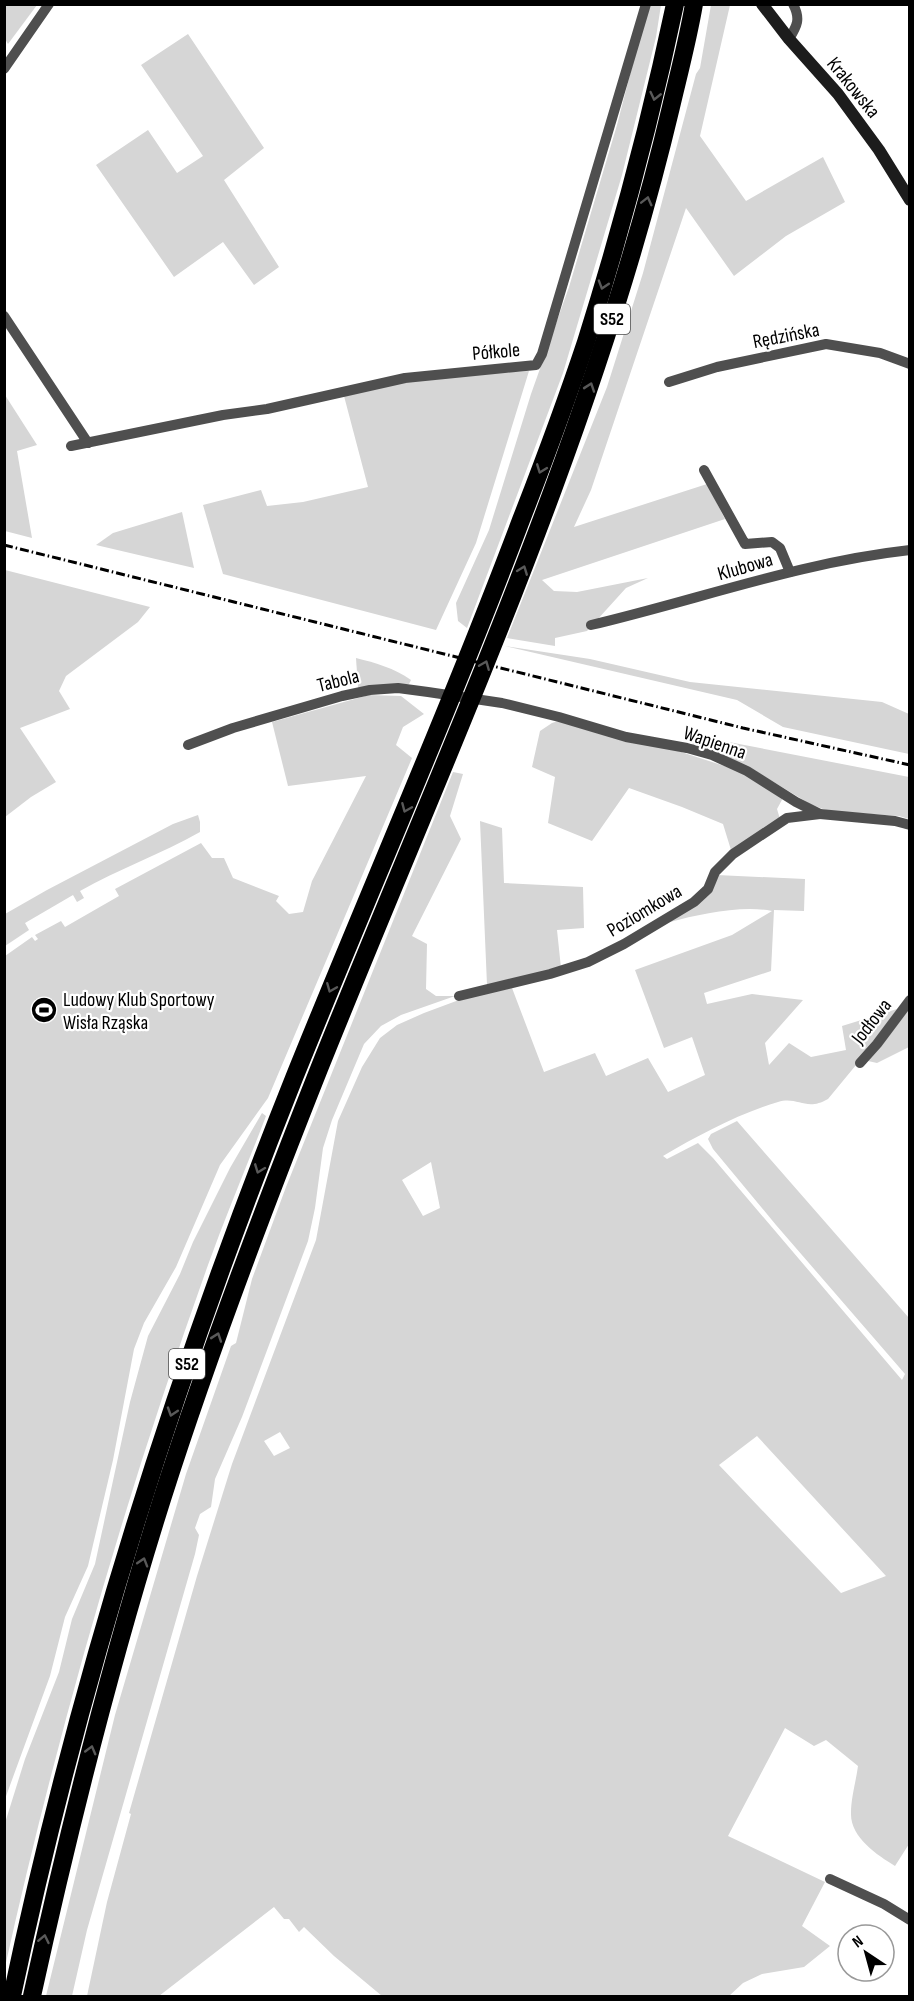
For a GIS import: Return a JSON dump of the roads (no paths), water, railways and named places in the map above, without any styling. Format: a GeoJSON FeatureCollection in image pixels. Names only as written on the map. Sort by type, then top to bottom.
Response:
{"type":"FeatureCollection","features":[{"type":"Feature","properties":{"kind":"highway","name":"S52"},"geometry":{"type":"LineString","coordinates":[[32,1996],[80,1789],[133,1597],[171,1473],[249,1246],[318,1070],[447,758],[614,249],[648,125],[675,4]]}},
{"type":"Feature","properties":{"kind":"highway","name":"S52"},"geometry":{"type":"LineString","coordinates":[[12,1996],[40,1870],[93,1667],[142,1500],[184,1373],[293,1081],[428,754],[493,622],[572,440],[645,211],[694,4]]}},
{"type":"Feature","properties":{"kind":"street"},"geometry":{"type":"LineString","coordinates":[[4,69],[49,4]]}},
{"type":"Feature","properties":{"kind":"street","name":"Półkole"},"geometry":{"type":"LineString","coordinates":[[71,446],[223,415],[267,409],[405,378],[536,365],[542,354],[646,4]]}},
{"type":"Feature","properties":{"kind":"street","name":"Krakowska"},"geometry":{"type":"LineString","coordinates":[[762,4],[789,39],[838,94],[879,150],[909,200]]}},
{"type":"Feature","properties":{"kind":"street"},"geometry":{"type":"LineString","coordinates":[[789,39],[798,24],[799,17],[793,4]]}},
{"type":"Feature","properties":{"kind":"street"},"geometry":{"type":"LineString","coordinates":[[4,316],[88,443]]}},
{"type":"Feature","properties":{"kind":"street","name":"Rędzińska"},"geometry":{"type":"LineString","coordinates":[[669,382],[726,365],[826,344],[880,353],[909,364]]}},
{"type":"Feature","properties":{"kind":"street"},"geometry":{"type":"LineString","coordinates":[[704,470],[745,544],[772,542],[780,548],[790,572]]}},
{"type":"Feature","properties":{"kind":"street","name":"Klubowa"},"geometry":{"type":"LineString","coordinates":[[591,625],[790,572],[868,554],[909,550]]}},
{"type":"Feature","properties":{"kind":"street","name":"Tabola"},"geometry":{"type":"LineString","coordinates":[[188,745],[232,729],[342,696],[370,690],[398,688],[502,703]]}},
{"type":"Feature","properties":{"kind":"street","name":"Wapienna"},"geometry":{"type":"LineString","coordinates":[[502,703],[626,737],[712,755],[747,771],[789,798],[820,814],[895,821],[909,825]]}},
{"type":"Feature","properties":{"kind":"street"},"geometry":{"type":"LineString","coordinates":[[786,818],[789,798]]}},
{"type":"Feature","properties":{"kind":"street","name":"Poziomkowa"},"geometry":{"type":"LineString","coordinates":[[459,996],[588,962],[624,944],[693,902],[708,889],[715,872],[727,860],[786,818],[820,814]]}},
{"type":"Feature","properties":{"kind":"street","name":"Jodłowa"},"geometry":{"type":"LineString","coordinates":[[860,1063],[909,1000]]}},
{"type":"Feature","properties":{"kind":"street"},"geometry":{"type":"LineString","coordinates":[[830,1878],[884,1904],[909,1920]]}},
{"type":"Feature","properties":{"kind":"railway"},"geometry":{"type":"LineString","coordinates":[[4,545],[743,728],[910,765]]}},
{"type":"Feature","properties":{"kind":"place","name":"Ludowy Klub Sportowy Wisła Rząska"},"geometry":{"type":"Point","coordinates":[44,1010]}}]}
